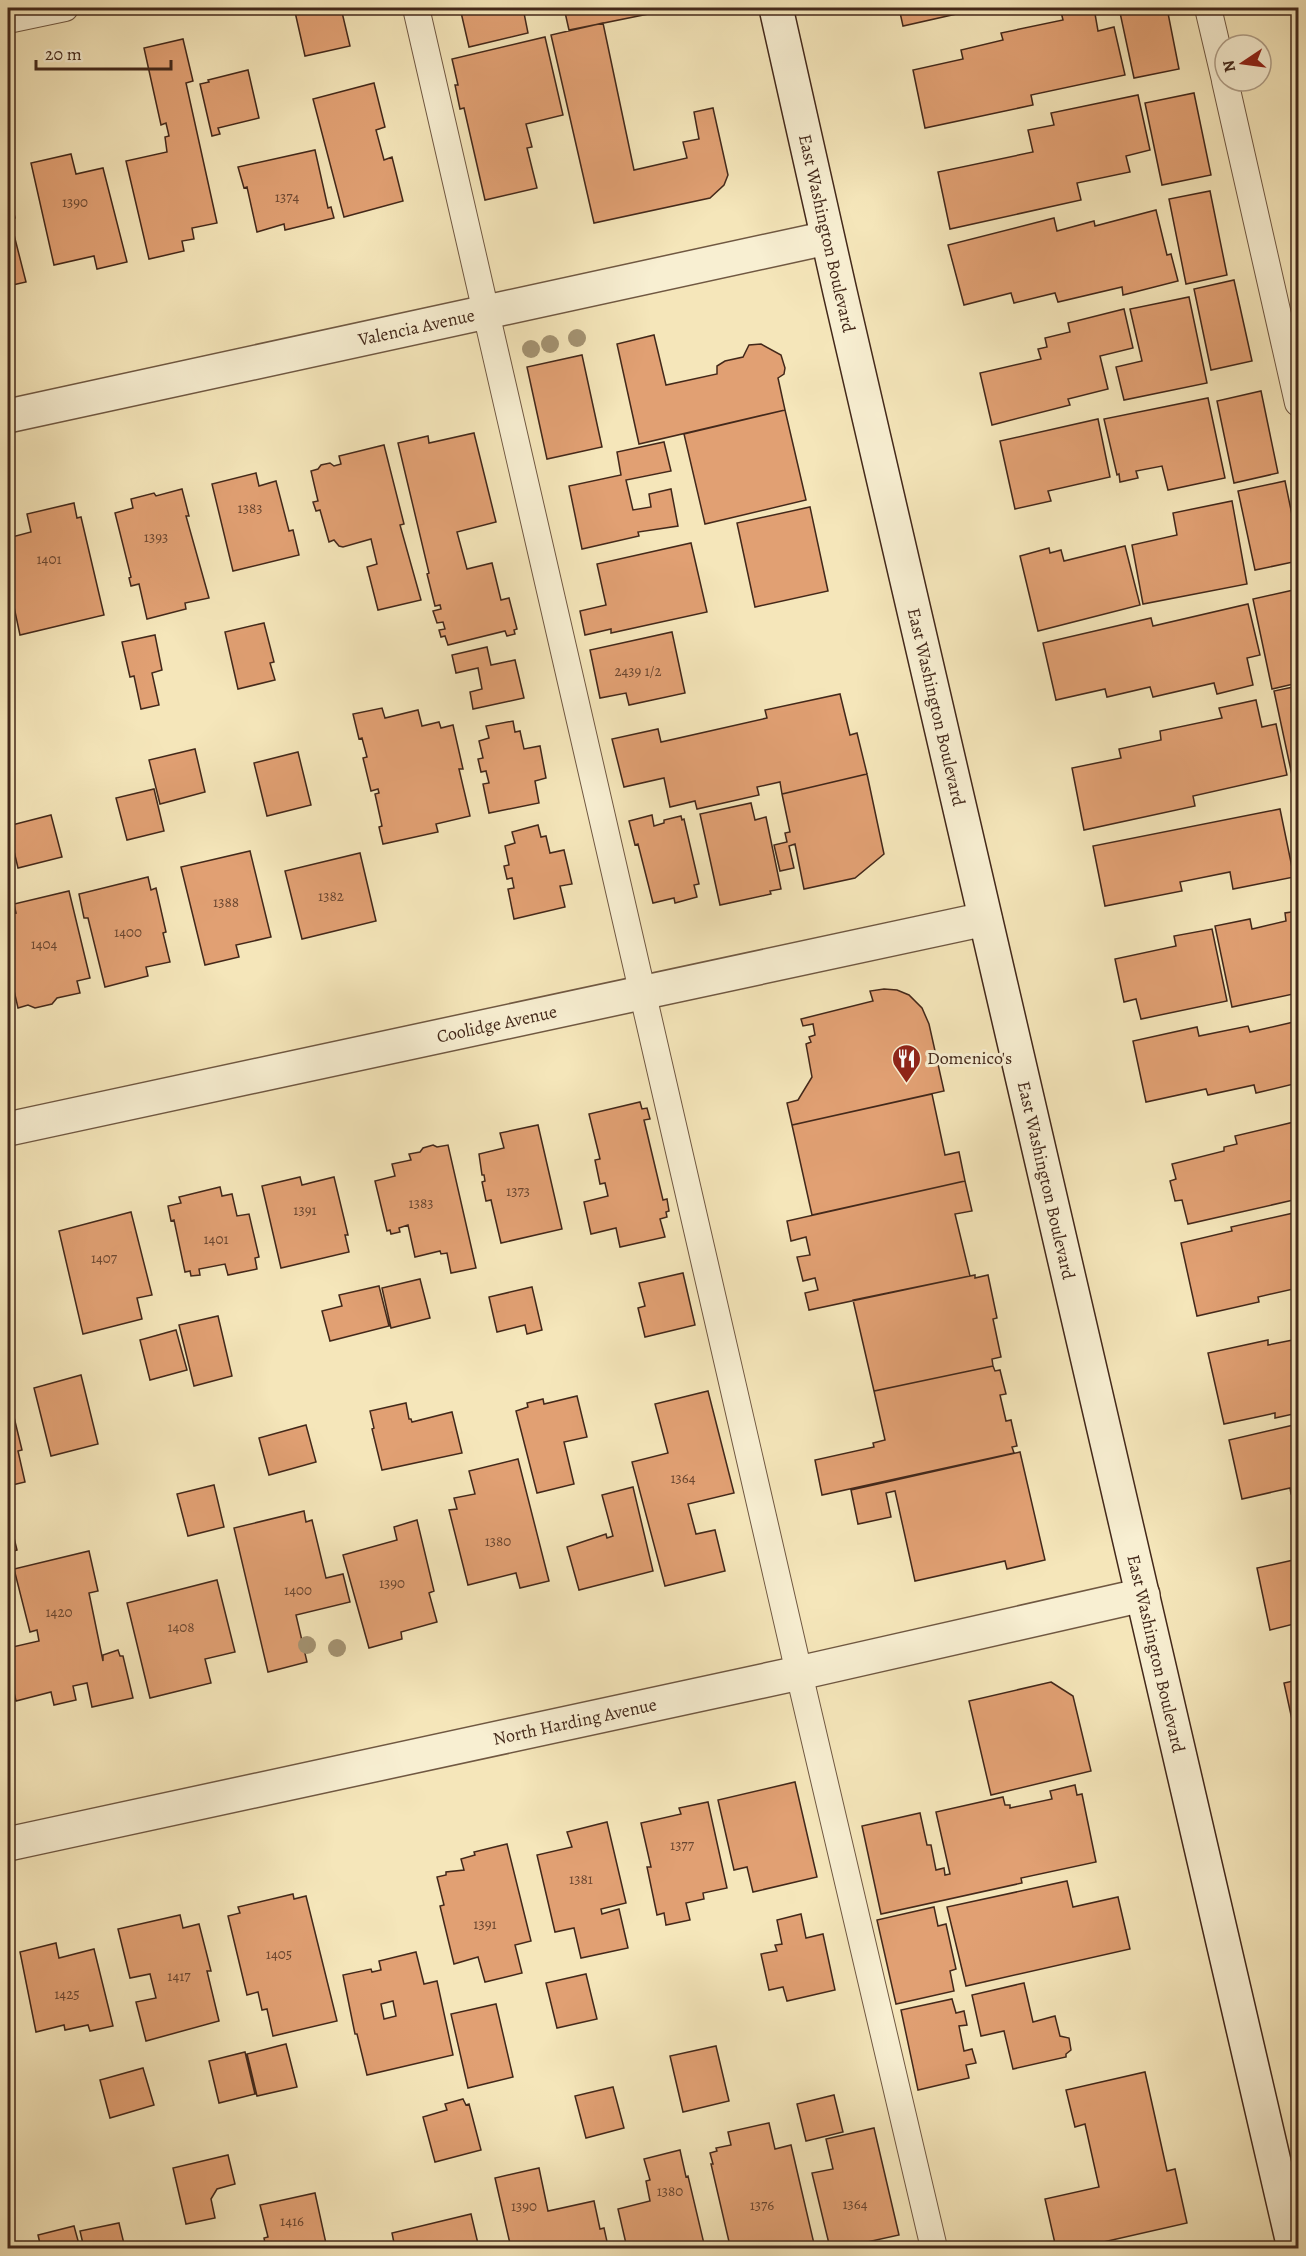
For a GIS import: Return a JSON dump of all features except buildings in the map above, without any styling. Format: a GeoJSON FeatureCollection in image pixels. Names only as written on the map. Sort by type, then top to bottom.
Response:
{"type":"FeatureCollection","features":[{"type":"Feature","properties":{"kind":"street","name":"East Washington Boulevard"},"geometry":{"type":"LineString","coordinates":[[776,8],[827,238],[1294,2248]]}},
{"type":"Feature","properties":{"kind":"street","name":"Valencia Avenue"},"geometry":{"type":"LineString","coordinates":[[8,416],[827,238]]}},
{"type":"Feature","properties":{"kind":"street","name":"Coolidge Avenue"},"geometry":{"type":"LineString","coordinates":[[8,1129],[985,919]]}},
{"type":"Feature","properties":{"kind":"street","name":"North Harding Avenue"},"geometry":{"type":"LineString","coordinates":[[8,1844],[799,1673],[1143,1595]]}},
{"type":"Feature","properties":{"kind":"lane"},"geometry":{"type":"LineString","coordinates":[[8,20],[65,8]]}},
{"type":"Feature","properties":{"kind":"lane"},"geometry":{"type":"LineString","coordinates":[[416,8],[799,1673],[934,2248]]}},
{"type":"Feature","properties":{"kind":"lane"},"geometry":{"type":"LineString","coordinates":[[1209,8],[1214,33]]}},
{"type":"Feature","properties":{"kind":"lane"},"geometry":{"type":"LineString","coordinates":[[1228,93],[1299,403]]}},
{"type":"Feature","properties":{"kind":"place","name":"Domenico's"},"geometry":{"type":"Point","coordinates":[906,1084]}}]}
